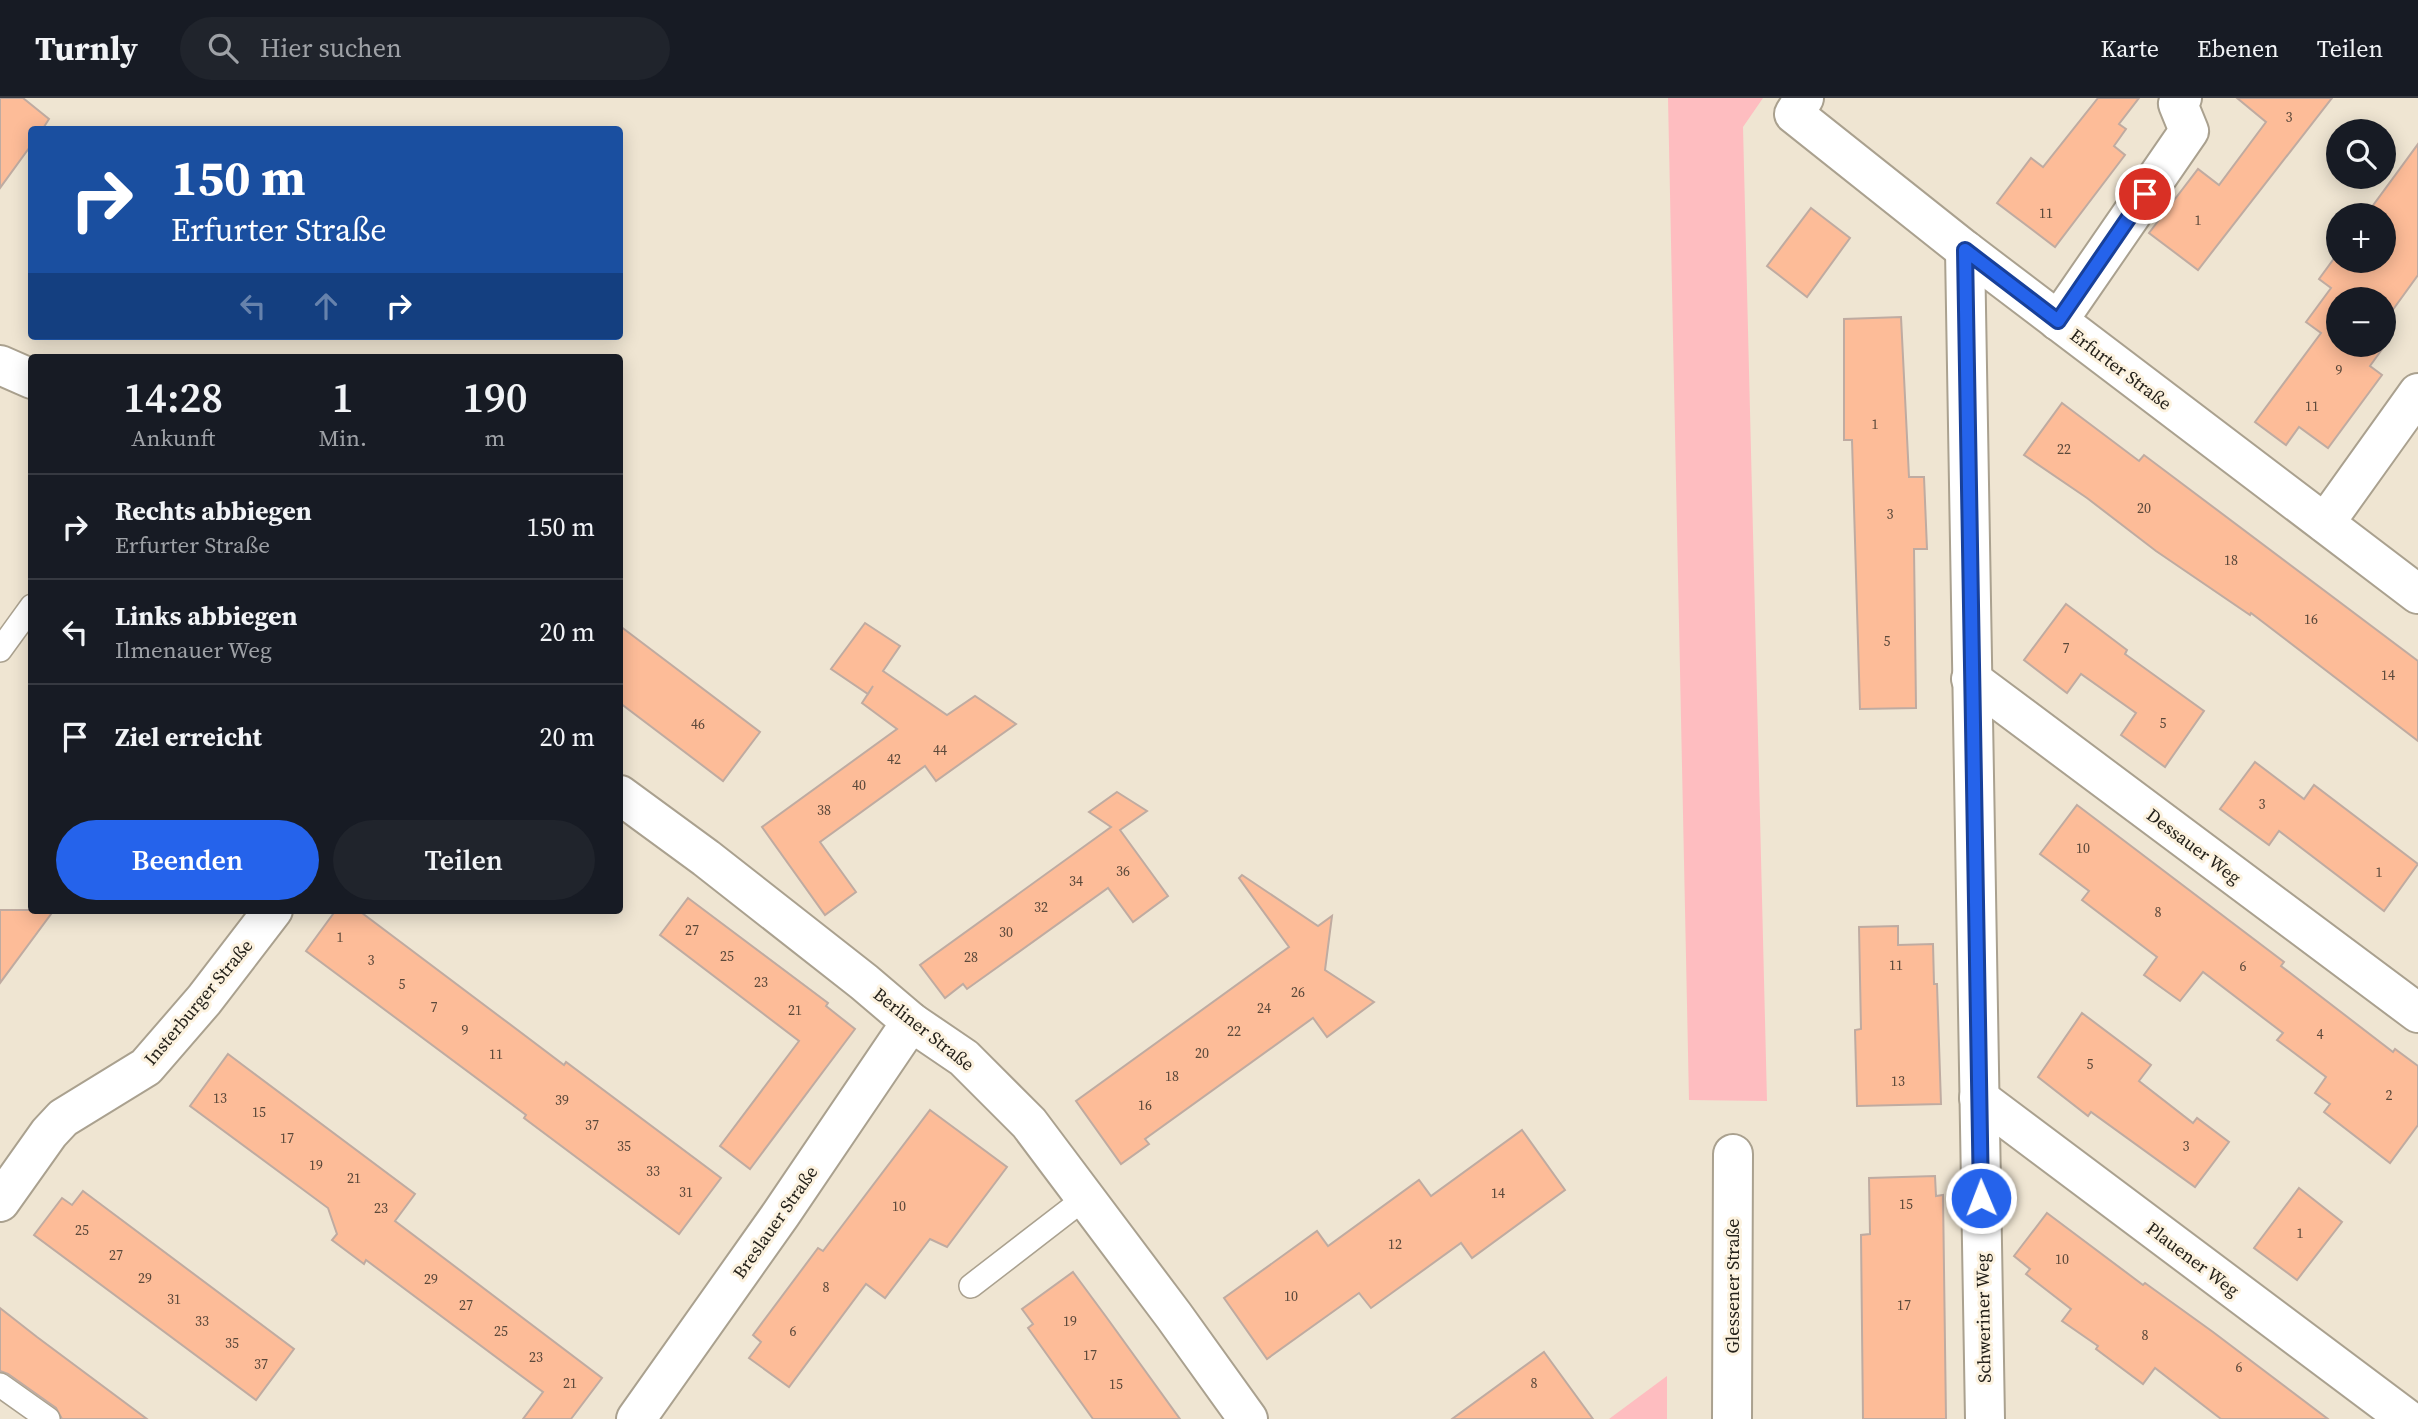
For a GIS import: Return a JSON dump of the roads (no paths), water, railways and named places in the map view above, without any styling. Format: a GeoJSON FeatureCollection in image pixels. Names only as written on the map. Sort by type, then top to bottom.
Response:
{"type":"FeatureCollection","features":[{"type":"Feature","properties":{"kind":"street"},"geometry":{"type":"LineString","coordinates":[[2058,321],[2189,131],[2178,104],[2182,98]]}},
{"type":"Feature","properties":{"kind":"street","name":"Erfurter Straße"},"geometry":{"type":"LineString","coordinates":[[1799,106],[1965,250],[2418,594]]}},
{"type":"Feature","properties":{"kind":"street","name":"Schweriner Weg"},"geometry":{"type":"LineString","coordinates":[[1965,250],[1985,1419]]}},
{"type":"Feature","properties":{"kind":"street"},"geometry":{"type":"LineString","coordinates":[[0,365],[28,378]]}},
{"type":"Feature","properties":{"kind":"street"},"geometry":{"type":"LineString","coordinates":[[2325,523],[2418,393]]}},
{"type":"Feature","properties":{"kind":"street","name":"Dessauer Weg"},"geometry":{"type":"LineString","coordinates":[[1971,680],[2418,1013]]}},
{"type":"Feature","properties":{"kind":"street","name":"Berliner Straße"},"geometry":{"type":"LineString","coordinates":[[623,797],[706,858],[911,1022],[964,1058],[1029,1123],[1248,1419]]}},
{"type":"Feature","properties":{"kind":"street","name":"Insterburger Straße"},"geometry":{"type":"LineString","coordinates":[[0,1202],[49,1133],[63,1118],[146,1067],[204,1000],[270,914]]}},
{"type":"Feature","properties":{"kind":"street","name":"Breslauer Straße"},"geometry":{"type":"LineString","coordinates":[[636,1419],[781,1214],[911,1022]]}},
{"type":"Feature","properties":{"kind":"street","name":"Plauener Weg"},"geometry":{"type":"LineString","coordinates":[[1979,1098],[2407,1419]]}},
{"type":"Feature","properties":{"kind":"street","name":"Glessener Straße"},"geometry":{"type":"LineString","coordinates":[[1732,1419],[1733,1154]]}},
{"type":"Feature","properties":{"kind":"lane"},"geometry":{"type":"LineString","coordinates":[[0,650],[28,612]]}},
{"type":"Feature","properties":{"kind":"lane"},"geometry":{"type":"LineString","coordinates":[[971,1286],[1085,1198]]}},
{"type":"Feature","properties":{"kind":"lane"},"geometry":{"type":"LineString","coordinates":[[0,1385],[48,1419]]}}]}
